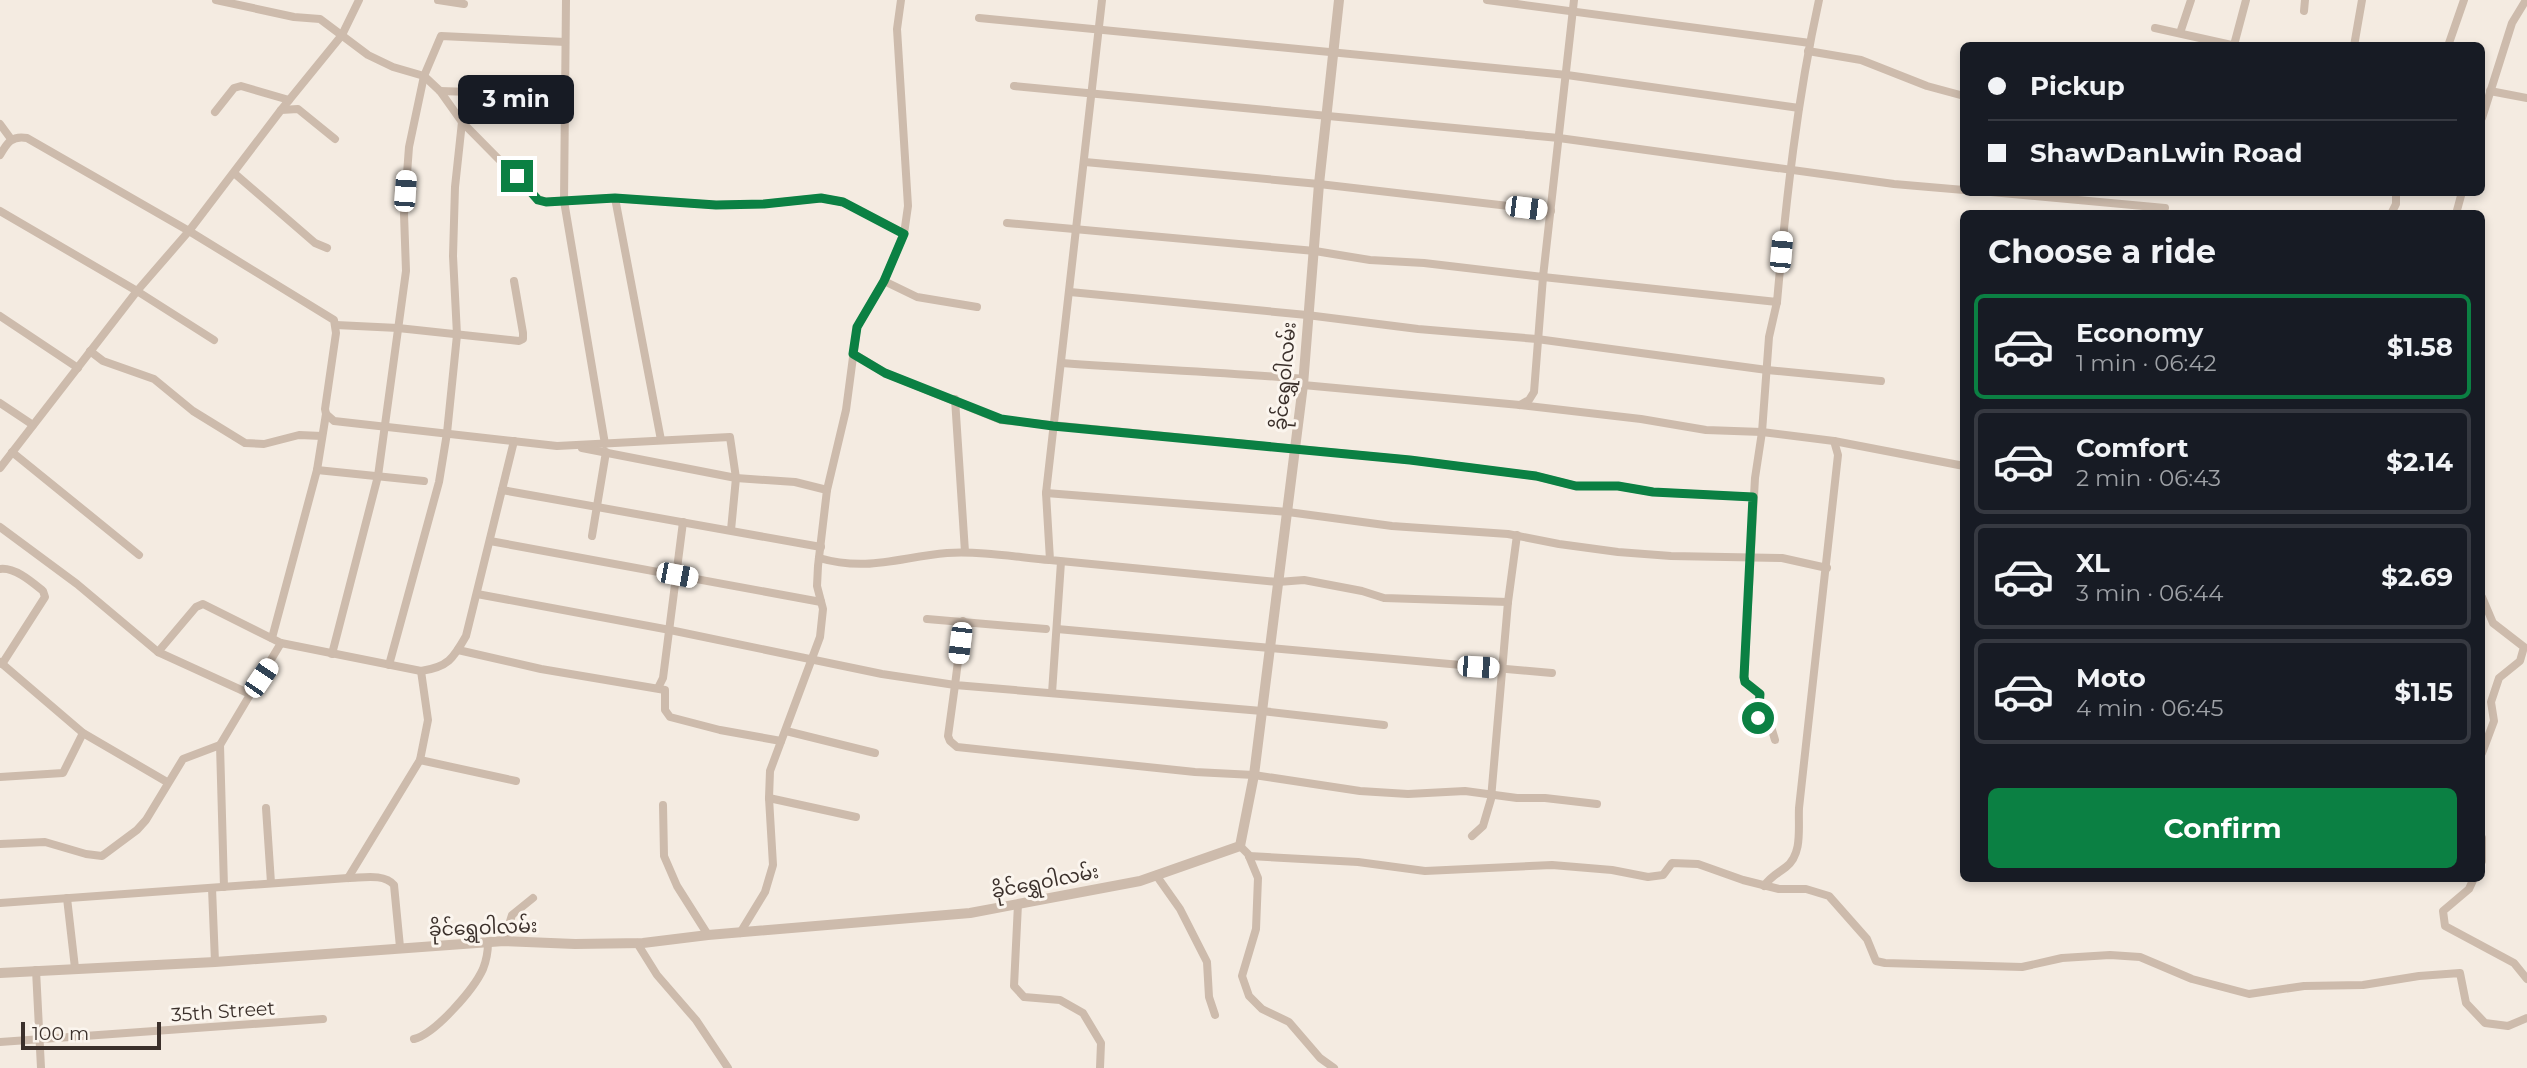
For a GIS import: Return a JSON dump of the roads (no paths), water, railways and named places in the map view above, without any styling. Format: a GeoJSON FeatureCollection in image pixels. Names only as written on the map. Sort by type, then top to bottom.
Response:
{"type":"FeatureCollection","features":[{"type":"Feature","properties":{"kind":"street"},"geometry":{"type":"LineString","coordinates":[[216,0],[294,17],[320,19],[368,55],[393,67],[424,76],[440,91],[462,122],[538,200],[546,202],[615,198],[716,205],[764,204],[821,198],[843,202],[904,234]]}},
{"type":"Feature","properties":{"kind":"street"},"geometry":{"type":"LineString","coordinates":[[0,468],[137,291],[189,231],[342,35],[359,0]]}},
{"type":"Feature","properties":{"kind":"street"},"geometry":{"type":"LineString","coordinates":[[438,0],[464,4]]}},
{"type":"Feature","properties":{"kind":"street"},"geometry":{"type":"LineString","coordinates":[[566,0],[564,201],[605,448],[592,536]]}},
{"type":"Feature","properties":{"kind":"street"},"geometry":{"type":"LineString","coordinates":[[740,933],[765,892],[773,865],[770,772],[820,638],[823,609],[817,586],[827,490],[846,410],[857,327],[884,281],[904,234],[908,206],[897,29],[901,0]]}},
{"type":"Feature","properties":{"kind":"street"},"geometry":{"type":"LineString","coordinates":[[1050,560],[1046,493],[1102,0]]}},
{"type":"Feature","properties":{"kind":"street","name":"ခိုင်ရွှေဝါလမ်း"},"geometry":{"type":"LineString","coordinates":[[0,973],[215,962],[504,941],[637,943],[970,913],[1140,881],[1240,846],[1254,775],[1304,382],[1318,184],[1339,0]]}},
{"type":"Feature","properties":{"kind":"street"},"geometry":{"type":"LineString","coordinates":[[1487,0],[1809,47],[1861,60],[1927,86],[1960,95]]}},
{"type":"Feature","properties":{"kind":"street"},"geometry":{"type":"LineString","coordinates":[[1520,405],[1529,400],[1534,392],[1542,277],[1574,0]]}},
{"type":"Feature","properties":{"kind":"street"},"geometry":{"type":"LineString","coordinates":[[1775,740],[1772,730],[1757,716],[1760,694],[1745,682],[1744,677],[1749,557],[1769,337],[1777,302],[1789,170],[1819,0]]}},
{"type":"Feature","properties":{"kind":"street"},"geometry":{"type":"LineString","coordinates":[[2180,33],[2191,0]]}},
{"type":"Feature","properties":{"kind":"street"},"geometry":{"type":"LineString","coordinates":[[2236,42],[2246,0]]}},
{"type":"Feature","properties":{"kind":"street"},"geometry":{"type":"LineString","coordinates":[[2304,11],[2305,0]]}},
{"type":"Feature","properties":{"kind":"street"},"geometry":{"type":"LineString","coordinates":[[2355,42],[2362,0]]}},
{"type":"Feature","properties":{"kind":"street"},"geometry":{"type":"LineString","coordinates":[[2449,42],[2465,0]]}},
{"type":"Feature","properties":{"kind":"street"},"geometry":{"type":"LineString","coordinates":[[2485,101],[2512,23],[2524,10],[2526,0]]}},
{"type":"Feature","properties":{"kind":"street"},"geometry":{"type":"LineString","coordinates":[[979,18],[1567,75],[1799,108]]}},
{"type":"Feature","properties":{"kind":"street"},"geometry":{"type":"LineString","coordinates":[[2155,28],[2221,42]]}},
{"type":"Feature","properties":{"kind":"street"},"geometry":{"type":"LineString","coordinates":[[332,654],[378,476],[406,271],[404,214],[409,147],[424,76],[441,36],[565,42]]}},
{"type":"Feature","properties":{"kind":"street"},"geometry":{"type":"LineString","coordinates":[[215,112],[234,88],[241,86],[289,100]]}},
{"type":"Feature","properties":{"kind":"street"},"geometry":{"type":"LineString","coordinates":[[1014,86],[1559,138],[1894,184],[1960,190]]}},
{"type":"Feature","properties":{"kind":"street"},"geometry":{"type":"LineString","coordinates":[[440,91],[564,94]]}},
{"type":"Feature","properties":{"kind":"street"},"geometry":{"type":"LineString","coordinates":[[2490,91],[2527,98]]}},
{"type":"Feature","properties":{"kind":"street"},"geometry":{"type":"LineString","coordinates":[[281,110],[298,110],[335,139]]}},
{"type":"Feature","properties":{"kind":"street"},"geometry":{"type":"LineString","coordinates":[[389,665],[439,482],[447,433],[457,335],[453,256],[455,187],[462,122]]}},
{"type":"Feature","properties":{"kind":"street"},"geometry":{"type":"LineString","coordinates":[[0,124],[11,139]]}},
{"type":"Feature","properties":{"kind":"street"},"geometry":{"type":"LineString","coordinates":[[0,156],[11,139],[27,138],[189,231],[334,320],[336,325],[325,403],[326,414],[317,470],[272,638]]}},
{"type":"Feature","properties":{"kind":"street"},"geometry":{"type":"LineString","coordinates":[[1085,162],[1318,184],[1551,211]]}},
{"type":"Feature","properties":{"kind":"street"},"geometry":{"type":"LineString","coordinates":[[234,173],[315,243],[327,248]]}},
{"type":"Feature","properties":{"kind":"street"},"geometry":{"type":"LineString","coordinates":[[2034,196],[2165,208]]}},
{"type":"Feature","properties":{"kind":"street"},"geometry":{"type":"LineString","coordinates":[[615,198],[661,440]]}},
{"type":"Feature","properties":{"kind":"street"},"geometry":{"type":"LineString","coordinates":[[0,211],[137,291],[214,340]]}},
{"type":"Feature","properties":{"kind":"street"},"geometry":{"type":"LineString","coordinates":[[1007,223],[1315,251],[1370,260],[1424,263],[1777,302]]}},
{"type":"Feature","properties":{"kind":"street"},"geometry":{"type":"LineString","coordinates":[[336,325],[398,328],[519,341],[523,339],[514,281]]}},
{"type":"Feature","properties":{"kind":"street"},"geometry":{"type":"LineString","coordinates":[[884,281],[917,297],[977,307]]}},
{"type":"Feature","properties":{"kind":"street"},"geometry":{"type":"LineString","coordinates":[[1070,292],[1537,339],[1767,370],[1881,381]]}},
{"type":"Feature","properties":{"kind":"street"},"geometry":{"type":"LineString","coordinates":[[0,316],[78,368]]}},
{"type":"Feature","properties":{"kind":"street"},"geometry":{"type":"LineString","coordinates":[[90,351],[103,361],[154,379],[194,411],[245,443],[264,444],[299,435],[322,436]]}},
{"type":"Feature","properties":{"kind":"street"},"geometry":{"type":"LineString","coordinates":[[853,354],[885,373],[1001,419],[1526,474],[1576,486],[1618,486],[1653,492],[1753,497]]}},
{"type":"Feature","properties":{"kind":"street"},"geometry":{"type":"LineString","coordinates":[[1062,363],[1240,373],[1641,419],[1706,430],[1762,432],[1834,441],[1960,465]]}},
{"type":"Feature","properties":{"kind":"street"},"geometry":{"type":"LineString","coordinates":[[955,399],[965,552]]}},
{"type":"Feature","properties":{"kind":"street"},"geometry":{"type":"LineString","coordinates":[[0,403],[33,425]]}},
{"type":"Feature","properties":{"kind":"street"},"geometry":{"type":"LineString","coordinates":[[326,414],[334,421],[605,448],[736,478],[795,482],[827,490]]}},
{"type":"Feature","properties":{"kind":"street"},"geometry":{"type":"LineString","coordinates":[[605,448],[661,440],[730,437],[736,478],[731,530]]}},
{"type":"Feature","properties":{"kind":"street"},"geometry":{"type":"LineString","coordinates":[[158,652],[196,607],[202,604],[281,643],[421,671],[435,669],[452,660],[466,636],[514,441]]}},
{"type":"Feature","properties":{"kind":"street"},"geometry":{"type":"LineString","coordinates":[[1764,886],[1773,874],[1787,867],[1797,855],[1799,807],[1838,455],[1834,441]]}},
{"type":"Feature","properties":{"kind":"street"},"geometry":{"type":"LineString","coordinates":[[12,452],[139,555]]}},
{"type":"Feature","properties":{"kind":"street"},"geometry":{"type":"LineString","coordinates":[[317,470],[424,481]]}},
{"type":"Feature","properties":{"kind":"street"},"geometry":{"type":"LineString","coordinates":[[502,490],[821,547]]}},
{"type":"Feature","properties":{"kind":"street"},"geometry":{"type":"LineString","coordinates":[[1046,493],[1288,512],[1392,526],[1517,535],[1618,552],[1782,558],[1827,568]]}},
{"type":"Feature","properties":{"kind":"street"},"geometry":{"type":"LineString","coordinates":[[658,688],[663,678],[684,522]]}},
{"type":"Feature","properties":{"kind":"street"},"geometry":{"type":"LineString","coordinates":[[0,527],[77,584],[158,652],[250,694]]}},
{"type":"Feature","properties":{"kind":"street"},"geometry":{"type":"LineString","coordinates":[[1472,836],[1483,826],[1491,794],[1508,602],[1517,535]]}},
{"type":"Feature","properties":{"kind":"street"},"geometry":{"type":"LineString","coordinates":[[490,541],[821,602]]}},
{"type":"Feature","properties":{"kind":"street"},"geometry":{"type":"LineString","coordinates":[[819,558],[838,564],[859,566],[965,552],[1278,582],[1304,580],[1362,590],[1384,598],[1508,602]]}},
{"type":"Feature","properties":{"kind":"street"},"geometry":{"type":"LineString","coordinates":[[1052,693],[1061,562]]}},
{"type":"Feature","properties":{"kind":"street"},"geometry":{"type":"LineString","coordinates":[[0,569],[9,568],[43,591],[45,597],[1,663],[83,733],[167,782]]}},
{"type":"Feature","properties":{"kind":"street"},"geometry":{"type":"LineString","coordinates":[[477,594],[670,629],[882,674],[955,685],[1262,711],[1384,725]]}},
{"type":"Feature","properties":{"kind":"street"},"geometry":{"type":"LineString","coordinates":[[2485,604],[2493,623],[2524,647],[2519,661],[2499,678],[2491,702],[2494,721],[2485,745]]}},
{"type":"Feature","properties":{"kind":"street"},"geometry":{"type":"LineString","coordinates":[[927,620],[1046,629]]}},
{"type":"Feature","properties":{"kind":"street"},"geometry":{"type":"LineString","coordinates":[[963,621],[948,736],[957,747],[1195,772],[1254,775],[1360,791],[1408,794],[1465,791],[1598,804]]}},
{"type":"Feature","properties":{"kind":"street"},"geometry":{"type":"LineString","coordinates":[[1057,629],[1552,673]]}},
{"type":"Feature","properties":{"kind":"street"},"geometry":{"type":"LineString","coordinates":[[223,887],[219,745],[281,643]]}},
{"type":"Feature","properties":{"kind":"street"},"geometry":{"type":"LineString","coordinates":[[458,650],[541,669],[658,688],[665,690],[665,709],[670,717],[720,730],[782,741]]}},
{"type":"Feature","properties":{"kind":"street"},"geometry":{"type":"LineString","coordinates":[[348,878],[420,760],[428,720],[421,671]]}},
{"type":"Feature","properties":{"kind":"street"},"geometry":{"type":"LineString","coordinates":[[786,732],[875,752]]}},
{"type":"Feature","properties":{"kind":"street"},"geometry":{"type":"LineString","coordinates":[[0,777],[63,773],[83,733]]}},
{"type":"Feature","properties":{"kind":"street"},"geometry":{"type":"LineString","coordinates":[[0,844],[45,842],[102,856],[146,820],[183,759],[219,745]]}},
{"type":"Feature","properties":{"kind":"street"},"geometry":{"type":"LineString","coordinates":[[420,760],[516,781]]}},
{"type":"Feature","properties":{"kind":"street"},"geometry":{"type":"LineString","coordinates":[[769,798],[856,817]]}},
{"type":"Feature","properties":{"kind":"street"},"geometry":{"type":"LineString","coordinates":[[663,805],[664,856],[677,886],[708,935]]}},
{"type":"Feature","properties":{"kind":"street"},"geometry":{"type":"LineString","coordinates":[[266,808],[271,883]]}},
{"type":"Feature","properties":{"kind":"street"},"geometry":{"type":"LineString","coordinates":[[1240,846],[1249,856],[1258,878],[1256,929],[1242,976],[1249,996],[1262,1009],[1289,1022],[1320,1058],[1334,1068]]}},
{"type":"Feature","properties":{"kind":"street"},"geometry":{"type":"LineString","coordinates":[[1249,856],[1358,862],[1425,871],[1495,870],[1552,865],[1612,870],[1648,877],[1663,875],[1672,863],[1699,864],[1764,886],[1806,889],[1829,896],[1867,939],[1877,961],[1885,963],[2022,967],[2062,958],[2110,955],[2140,957],[2192,979],[2249,994],[2304,986],[2363,985],[2460,973],[2466,1003],[2486,1023],[2508,1026],[2527,1018]]}},
{"type":"Feature","properties":{"kind":"street"},"geometry":{"type":"LineString","coordinates":[[1156,875],[1180,909],[1208,962],[1209,997],[1215,1015]]}},
{"type":"Feature","properties":{"kind":"street"},"geometry":{"type":"LineString","coordinates":[[0,903],[382,877],[393,883],[400,947]]}},
{"type":"Feature","properties":{"kind":"street"},"geometry":{"type":"LineString","coordinates":[[2472,882],[2469,889],[2443,911],[2445,926],[2514,963],[2527,979]]}},
{"type":"Feature","properties":{"kind":"street"},"geometry":{"type":"LineString","coordinates":[[212,888],[215,962]]}},
{"type":"Feature","properties":{"kind":"street"},"geometry":{"type":"LineString","coordinates":[[67,898],[75,968]]}},
{"type":"Feature","properties":{"kind":"street"},"geometry":{"type":"LineString","coordinates":[[504,941],[512,915],[533,898]]}},
{"type":"Feature","properties":{"kind":"street"},"geometry":{"type":"LineString","coordinates":[[1018,904],[1014,986],[1024,998],[1060,1000],[1083,1013],[1101,1043],[1101,1068],[1106,1065],[1109,1068]]}},
{"type":"Feature","properties":{"kind":"street"},"geometry":{"type":"LineString","coordinates":[[414,1040],[428,1034],[477,982],[488,954],[488,942]]}},
{"type":"Feature","properties":{"kind":"street"},"geometry":{"type":"LineString","coordinates":[[637,943],[657,975],[696,1020],[729,1068]]}},
{"type":"Feature","properties":{"kind":"street"},"geometry":{"type":"LineString","coordinates":[[36,970],[41,1068]]}},
{"type":"Feature","properties":{"kind":"street","name":"35th Street"},"geometry":{"type":"LineString","coordinates":[[0,1042],[323,1019]]}}]}
